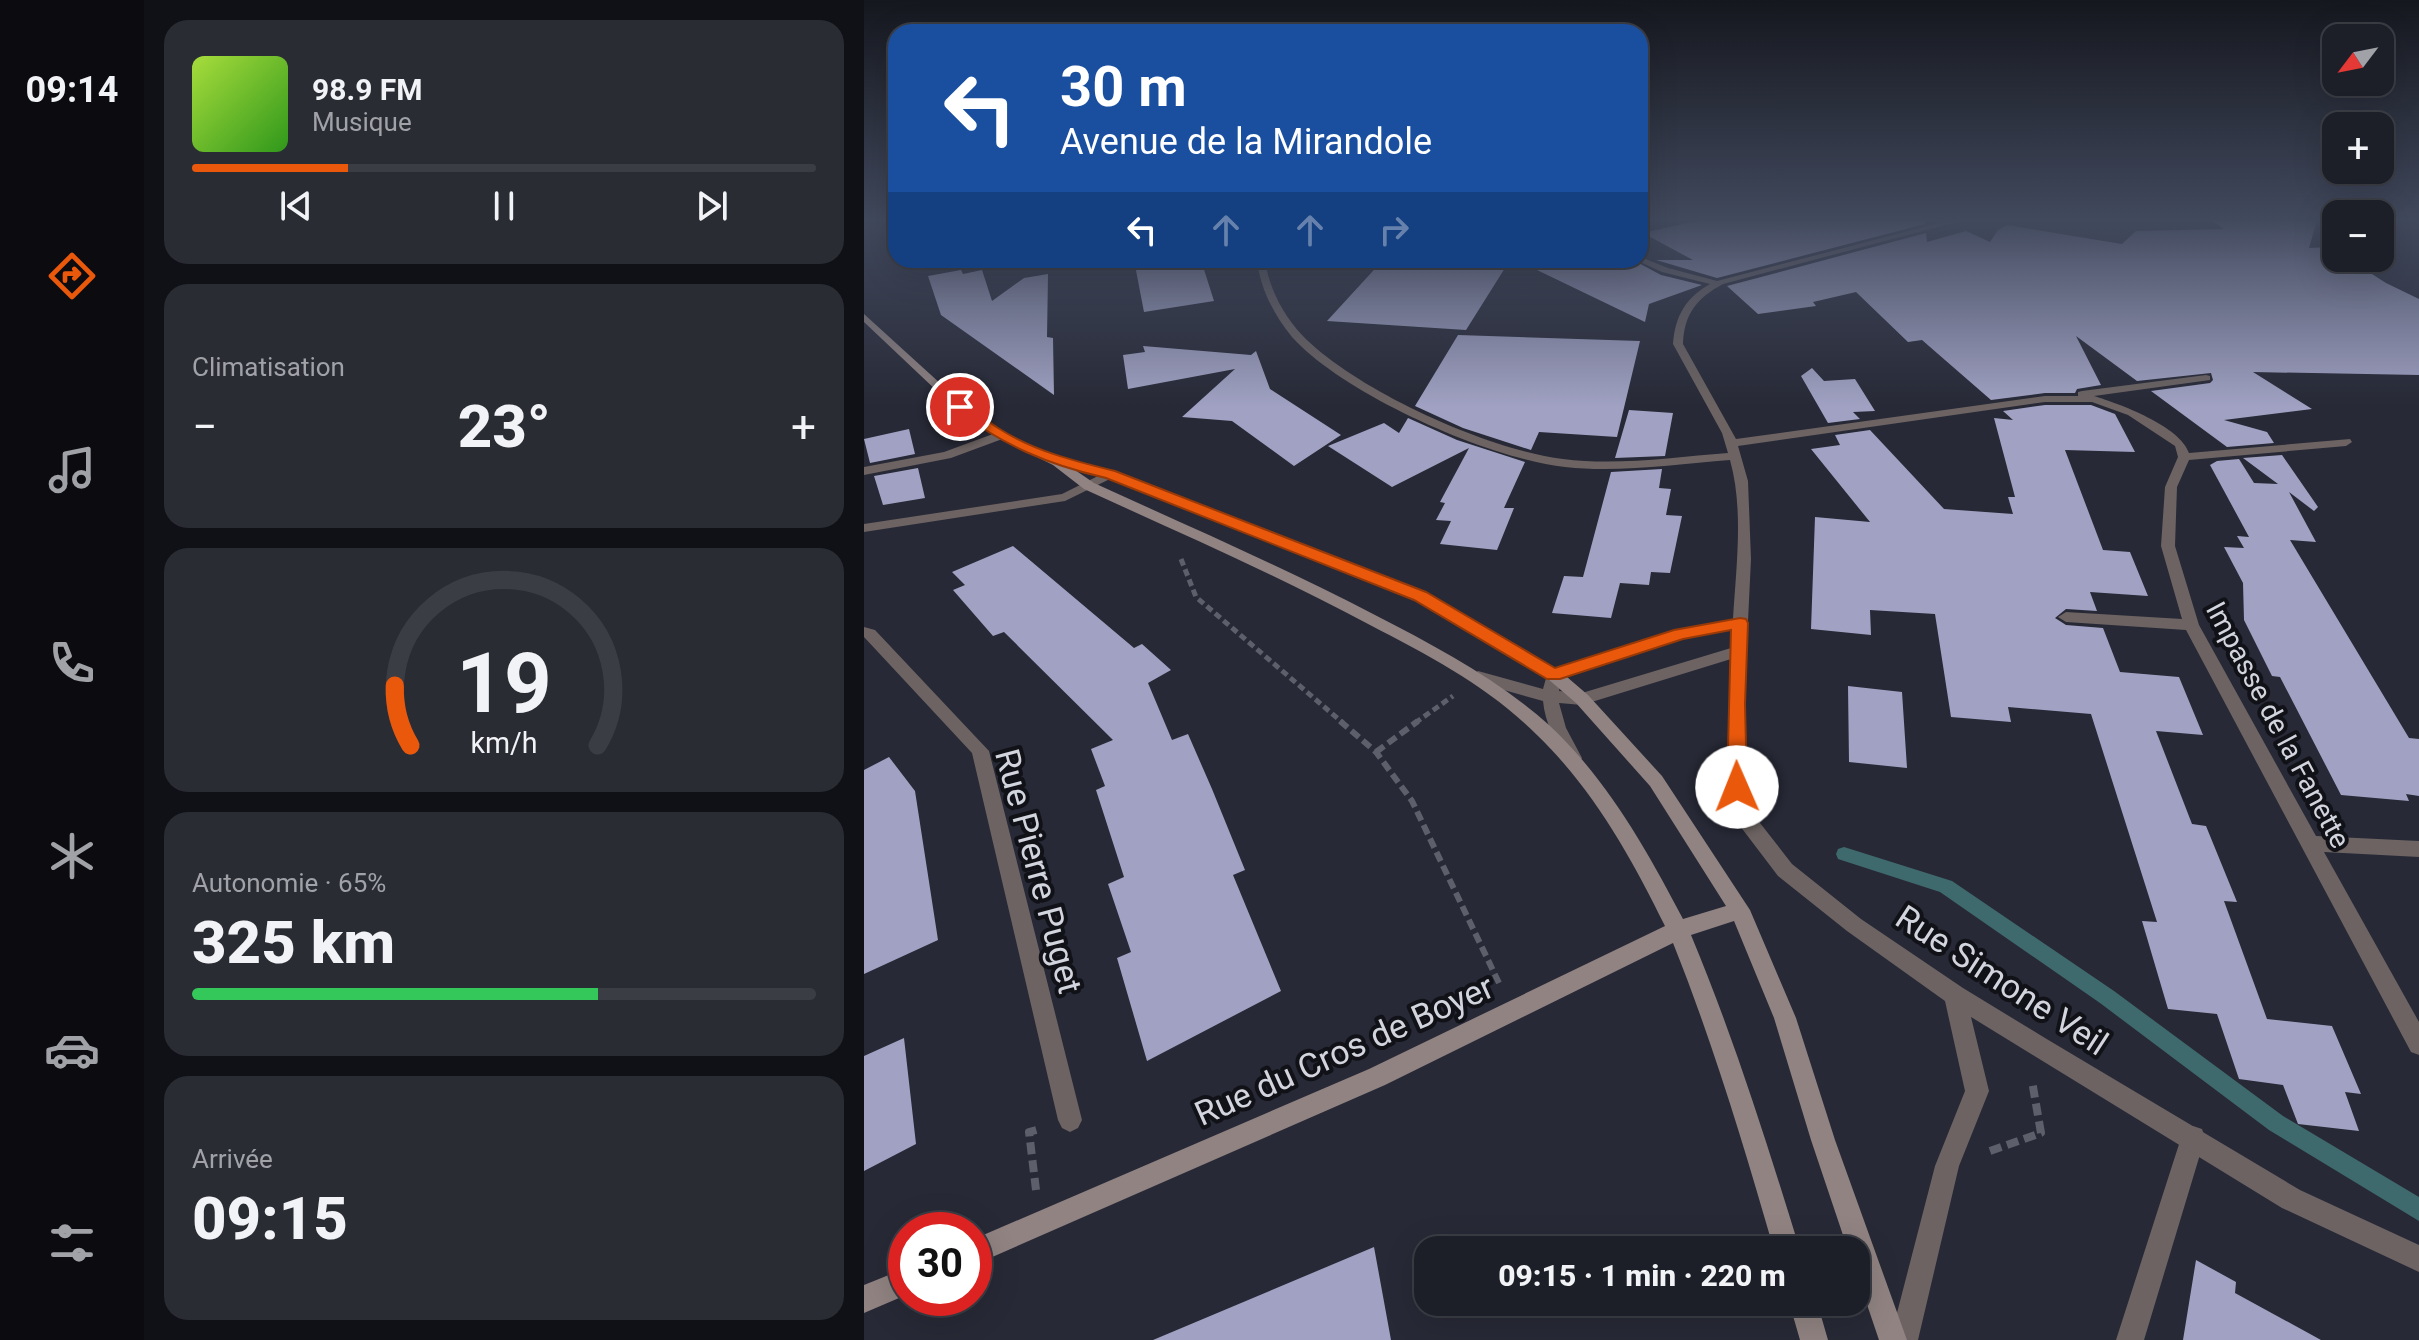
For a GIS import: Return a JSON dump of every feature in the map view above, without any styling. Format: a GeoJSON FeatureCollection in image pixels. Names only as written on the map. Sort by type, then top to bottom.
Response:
{"type":"FeatureCollection","features":[{"type":"Feature","properties":{"kind":"main road"},"geometry":{"type":"LineString","coordinates":[[864,317],[960,407],[1001,435],[1057,462],[1089,486],[1317,590],[1478,677],[1531,719],[1580,770],[1630,838],[1678,930],[1721,1037],[1783,1236]]}},
{"type":"Feature","properties":{"kind":"main road"},"geometry":{"type":"LineString","coordinates":[[1057,462],[1110,474],[1420,596],[1554,675],[1582,699],[1656,781],[1740,910],[1785,1018],[1823,1140],[1893,1340]]}},
{"type":"Feature","properties":{"kind":"main road","name":"Rue du Cros de Boyer"},"geometry":{"type":"LineString","coordinates":[[992,1244],[1377,1077],[1678,930],[1740,910]]}},
{"type":"Feature","properties":{"kind":"main road"},"geometry":{"type":"LineString","coordinates":[[864,1299],[888,1289]]}},
{"type":"Feature","properties":{"kind":"main road"},"geometry":{"type":"LineString","coordinates":[[1807,1316],[1814,1340]]}},
{"type":"Feature","properties":{"kind":"street"},"geometry":{"type":"LineString","coordinates":[[1266,283],[1297,337],[1319,356],[1361,383],[1454,430],[1561,463],[1732,449],[2045,399],[2206,378]]}},
{"type":"Feature","properties":{"kind":"street","name":"Rue Simone Veil"},"geometry":{"type":"LineString","coordinates":[[1716,283],[1689,302],[1678,328],[1678,344],[1732,449],[1742,481],[1744,506],[1737,787],[1744,817],[1785,870],[1854,925],[1955,995],[2291,1199],[2419,1259]]}},
{"type":"Feature","properties":{"kind":"street"},"geometry":{"type":"LineString","coordinates":[[2045,399],[2093,399],[2132,413],[2180,444],[2184,457],[2346,442]]}},
{"type":"Feature","properties":{"kind":"street"},"geometry":{"type":"LineString","coordinates":[[864,471],[947,455],[1001,435]]}},
{"type":"Feature","properties":{"kind":"street","name":"Impasse de la Fanette"},"geometry":{"type":"LineString","coordinates":[[2184,457],[2171,487],[2168,546],[2191,625],[2419,1044]]}},
{"type":"Feature","properties":{"kind":"street"},"geometry":{"type":"LineString","coordinates":[[864,528],[1065,497],[1110,474]]}},
{"type":"Feature","properties":{"kind":"street"},"geometry":{"type":"LineString","coordinates":[[2066,617],[2191,625]]}},
{"type":"Feature","properties":{"kind":"street"},"geometry":{"type":"LineString","coordinates":[[1580,770],[1557,728],[1547,696],[1554,675],[1681,634],[1740,623]]}},
{"type":"Feature","properties":{"kind":"street","name":"Rue Pierre Puget"},"geometry":{"type":"LineString","coordinates":[[864,632],[870,634],[980,751],[1070,1120]]}},
{"type":"Feature","properties":{"kind":"street"},"geometry":{"type":"LineString","coordinates":[[1478,677],[1547,696],[1582,699],[1738,651]]}},
{"type":"Feature","properties":{"kind":"street"},"geometry":{"type":"LineString","coordinates":[[2309,843],[2419,849]]}},
{"type":"Feature","properties":{"kind":"street"},"geometry":{"type":"LineString","coordinates":[[1904,1340],[1947,1166],[1977,1091],[1955,995]]}},
{"type":"Feature","properties":{"kind":"street"},"geometry":{"type":"LineString","coordinates":[[2130,1340],[2193,1138]]}},
{"type":"Feature","properties":{"kind":"path"},"geometry":{"type":"LineString","coordinates":[[1168,551],[1181,558],[1196,597],[1376,752],[1412,801],[1513,1013]]}},
{"type":"Feature","properties":{"kind":"path"},"geometry":{"type":"LineString","coordinates":[[1376,752],[1478,677]]}},
{"type":"Feature","properties":{"kind":"path"},"geometry":{"type":"LineString","coordinates":[[1947,1166],[2041,1133],[2031,1074]]}},
{"type":"Feature","properties":{"kind":"path"},"geometry":{"type":"LineString","coordinates":[[1040,1223],[1029,1132],[1070,1120]]}},
{"type":"Feature","properties":{"kind":"building"},"geometry":{"type":"Polygon","coordinates":[[[930,283],[986,283],[992,301],[1018,283],[1048,283],[1047,337],[1053,338],[1054,395],[941,315],[930,283]]]}},
{"type":"Feature","properties":{"kind":"building"},"geometry":{"type":"Polygon","coordinates":[[[1138,283],[1208,283],[1214,301],[1144,312],[1138,283]]]}},
{"type":"Feature","properties":{"kind":"building"},"geometry":{"type":"Polygon","coordinates":[[[1362,283],[1496,283],[1466,330],[1327,321],[1362,283]]]}},
{"type":"Feature","properties":{"kind":"building"},"geometry":{"type":"Polygon","coordinates":[[[1563,283],[1702,285],[1649,304],[1645,322],[1563,283]]]}},
{"type":"Feature","properties":{"kind":"building"},"geometry":{"type":"Polygon","coordinates":[[[1740,283],[2385,283],[2419,299],[2419,375],[2253,372],[2312,409],[2224,420],[2267,432],[2274,443],[2227,447],[2151,391],[2210,383],[2213,380],[2211,373],[2137,381],[2076,336],[2101,385],[2077,389],[2075,393],[2045,393],[1991,400],[1922,340],[1908,342],[1856,292],[1813,302],[1816,306],[1758,314],[1727,286],[1740,283]]]}},
{"type":"Feature","properties":{"kind":"building"},"geometry":{"type":"Polygon","coordinates":[[[1458,335],[1640,341],[1617,437],[1539,432],[1531,450],[1463,428],[1415,406],[1458,335]]]}},
{"type":"Feature","properties":{"kind":"building"},"geometry":{"type":"Polygon","coordinates":[[[1143,346],[1251,355],[1256,351],[1270,389],[1341,435],[1294,466],[1232,421],[1182,417],[1235,369],[1128,389],[1123,355],[1145,352],[1143,346]]]}},
{"type":"Feature","properties":{"kind":"building"},"geometry":{"type":"Polygon","coordinates":[[[1812,368],[1824,381],[1855,379],[1875,411],[1853,412],[1860,419],[1828,423],[1801,376],[1812,368]]]}},
{"type":"Feature","properties":{"kind":"building"},"geometry":{"type":"Polygon","coordinates":[[[2045,405],[2091,405],[2115,414],[2135,452],[2065,450],[2103,550],[2130,552],[2148,596],[2090,592],[2097,611],[2066,609],[2055,618],[2066,625],[2103,628],[2120,672],[2179,677],[2203,735],[2156,731],[2192,824],[2206,826],[2237,902],[2224,901],[2267,1019],[2332,1026],[2361,1094],[2345,1092],[2359,1131],[2298,1124],[2283,1085],[2239,1079],[2217,1014],[2168,1009],[2142,921],[2157,922],[2091,714],[2008,707],[2011,722],[1951,717],[1935,614],[1870,610],[1871,635],[1811,629],[1815,517],[1870,522],[1811,449],[1840,445],[1835,435],[1870,430],[1944,509],[2013,514],[2008,497],[2015,497],[1994,418],[2013,420],[2003,411],[2045,405]]]}},
{"type":"Feature","properties":{"kind":"building"},"geometry":{"type":"Polygon","coordinates":[[[1629,410],[1673,413],[1665,456],[1615,458],[1629,410]]]}},
{"type":"Feature","properties":{"kind":"building"},"geometry":{"type":"Polygon","coordinates":[[[1408,418],[1457,440],[1525,462],[1504,508],[1514,508],[1497,550],[1440,544],[1451,521],[1436,520],[1445,503],[1440,502],[1469,448],[1392,487],[1328,446],[1384,423],[1399,433],[1408,418]]]}},
{"type":"Feature","properties":{"kind":"building"},"geometry":{"type":"Polygon","coordinates":[[[909,429],[915,454],[870,463],[864,439],[909,429]]]}},
{"type":"Feature","properties":{"kind":"building"},"geometry":{"type":"Polygon","coordinates":[[[2282,455],[2318,507],[2314,511],[2289,492],[2316,542],[2290,540],[2409,738],[2419,739],[2419,796],[2406,794],[2409,801],[2341,795],[2280,677],[2272,676],[2244,620],[2243,583],[2224,547],[2244,548],[2237,536],[2249,537],[2210,465],[2217,461],[2239,459],[2254,483],[2278,484],[2243,458],[2282,455]]]}},
{"type":"Feature","properties":{"kind":"building"},"geometry":{"type":"Polygon","coordinates":[[[918,468],[925,498],[883,505],[874,476],[918,468]]]}},
{"type":"Feature","properties":{"kind":"building"},"geometry":{"type":"Polygon","coordinates":[[[1662,469],[1659,488],[1671,489],[1666,515],[1682,516],[1670,573],[1651,572],[1649,585],[1620,583],[1611,618],[1552,613],[1564,576],[1583,577],[1611,472],[1662,469]]]}},
{"type":"Feature","properties":{"kind":"building"},"geometry":{"type":"Polygon","coordinates":[[[1013,546],[1134,648],[1142,644],[1171,670],[1148,683],[1172,740],[1188,734],[1212,789],[1245,870],[1233,875],[1281,991],[1147,1061],[1117,958],[1131,952],[1108,884],[1124,877],[1096,790],[1105,786],[1091,749],[1113,740],[1004,632],[993,636],[953,590],[965,585],[952,572],[1013,546]]]}},
{"type":"Feature","properties":{"kind":"building"},"geometry":{"type":"Polygon","coordinates":[[[1848,686],[1902,692],[1907,768],[1849,762],[1848,686]]]}},
{"type":"Feature","properties":{"kind":"building"},"geometry":{"type":"Polygon","coordinates":[[[889,757],[915,791],[938,940],[864,974],[864,770],[889,757]]]}},
{"type":"Feature","properties":{"kind":"building"},"geometry":{"type":"Polygon","coordinates":[[[904,1038],[916,1144],[864,1171],[864,1056],[904,1038]]]}},
{"type":"Feature","properties":{"kind":"building"},"geometry":{"type":"Polygon","coordinates":[[[1374,1247],[1391,1340],[1153,1340],[1374,1247]]]}},
{"type":"Feature","properties":{"kind":"building"},"geometry":{"type":"Polygon","coordinates":[[[2196,1260],[2236,1282],[2235,1293],[2321,1340],[2183,1340],[2196,1260]]]}},
{"type":"Feature","properties":{"kind":"waterway"},"geometry":{"type":"LineString","coordinates":[[1844,854],[1946,886],[2107,997],[2276,1123],[2419,1210]]}},
{"type":"Feature","properties":{"kind":"route"},"geometry":{"type":"LineString","coordinates":[[960,407],[995,432],[1057,462],[1110,474],[1420,596],[1554,675],[1681,634],[1740,623],[1736,704],[1737,787]]}}]}
